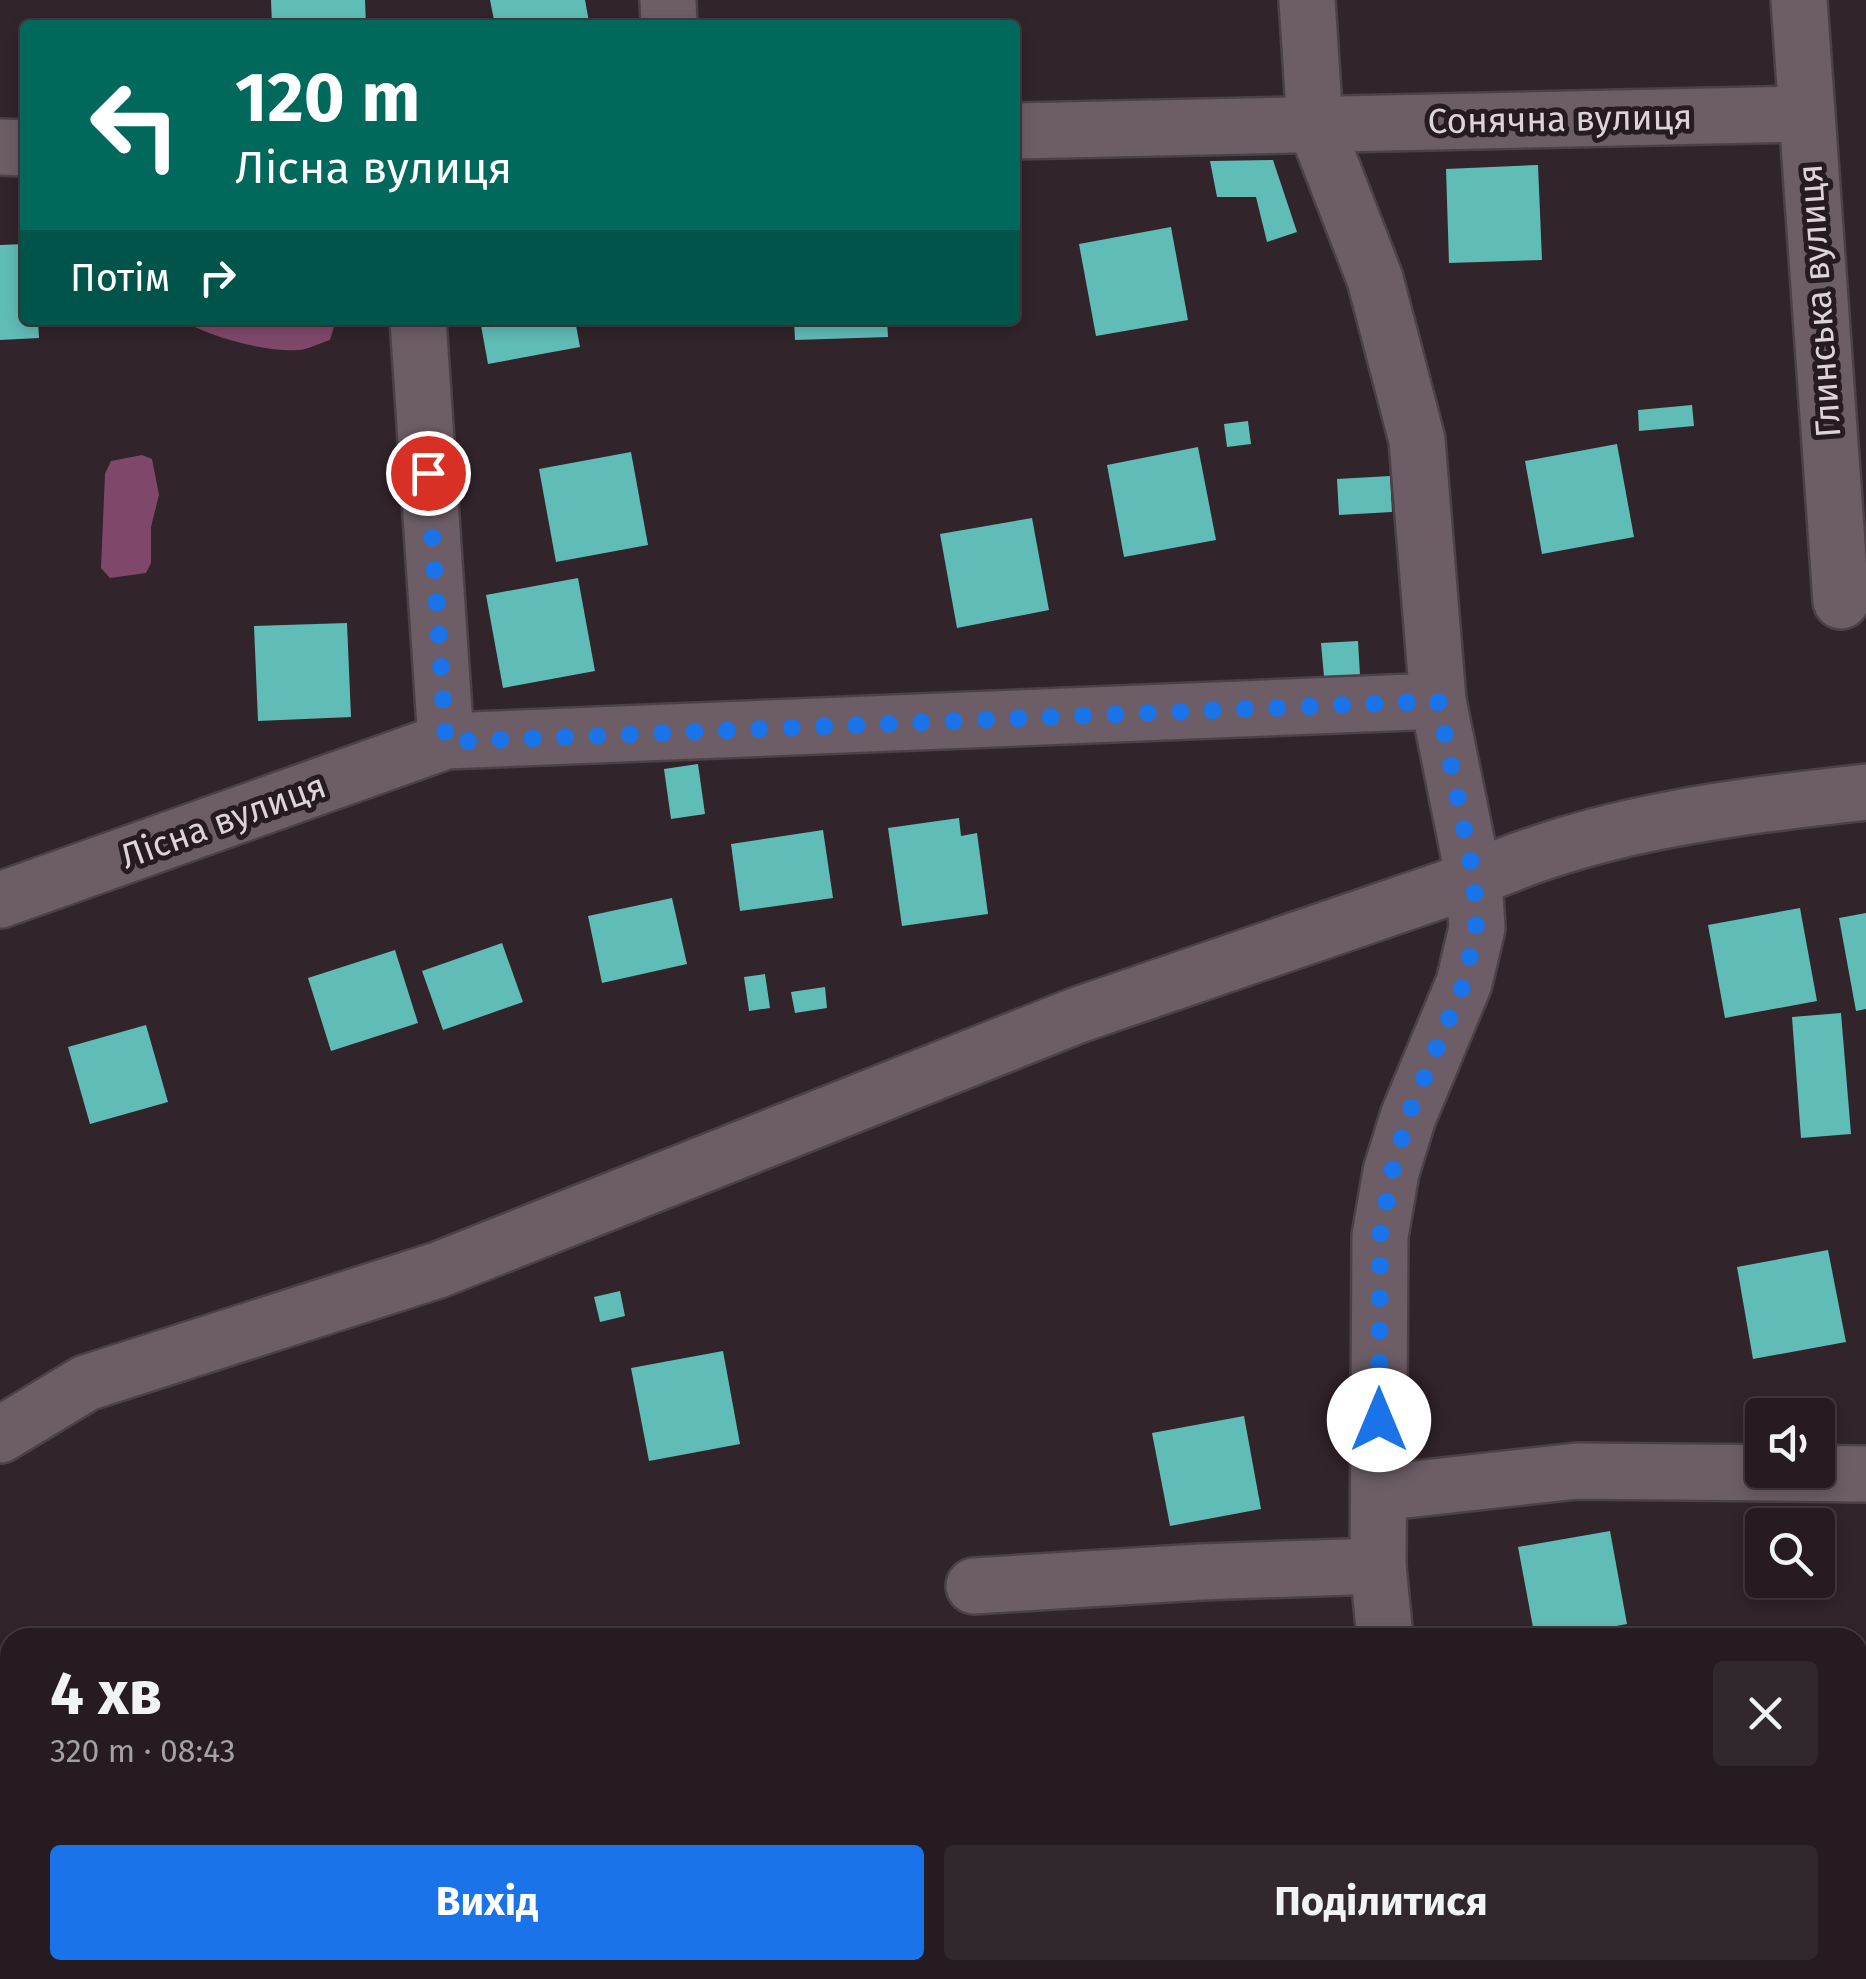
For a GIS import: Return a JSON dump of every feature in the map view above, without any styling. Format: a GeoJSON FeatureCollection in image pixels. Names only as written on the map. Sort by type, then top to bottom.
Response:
{"type":"FeatureCollection","features":[{"type":"Feature","properties":{"kind":"street"},"geometry":{"type":"LineString","coordinates":[[1308,0],[1315,124],[1375,278],[1416,440],[1438,701],[1474,878],[1476,928],[1464,983],[1408,1116],[1380,1236],[1378,1566],[1384,1628]]}},
{"type":"Feature","properties":{"kind":"street","name":"Глинська вулиця"},"geometry":{"type":"LineString","coordinates":[[1799,0],[1840,601]]}},
{"type":"Feature","properties":{"kind":"street","name":"Сонячна вулиця"},"geometry":{"type":"LineString","coordinates":[[1020,131],[1805,114]]}},
{"type":"Feature","properties":{"kind":"street"},"geometry":{"type":"LineString","coordinates":[[418,325],[446,742]]}},
{"type":"Feature","properties":{"kind":"street","name":"Лісна вулиця"},"geometry":{"type":"LineString","coordinates":[[0,900],[446,742],[1438,701]]}},
{"type":"Feature","properties":{"kind":"street"},"geometry":{"type":"LineString","coordinates":[[0,1435],[86,1383],[438,1270],[1078,1016],[1474,878],[1528,854],[1713,809],[1866,792]]}},
{"type":"Feature","properties":{"kind":"street"},"geometry":{"type":"LineString","coordinates":[[1378,1493],[1577,1471],[1866,1474]]}},
{"type":"Feature","properties":{"kind":"street"},"geometry":{"type":"LineString","coordinates":[[974,1586],[1378,1566]]}},
{"type":"Feature","properties":{"kind":"shaded area"},"geometry":{"type":"Polygon","coordinates":[[[334,325],[330,340],[287,350],[260,347],[195,327],[334,325]]]}},
{"type":"Feature","properties":{"kind":"shaded area"},"geometry":{"type":"Polygon","coordinates":[[[142,455],[152,459],[159,495],[151,527],[151,563],[146,573],[110,578],[101,568],[105,474],[111,461],[142,455]]]}},
{"type":"Feature","properties":{"kind":"building"},"geometry":{"type":"Polygon","coordinates":[[[271,0],[365,0],[366,20],[272,20],[271,0]]]}},
{"type":"Feature","properties":{"kind":"building"},"geometry":{"type":"Polygon","coordinates":[[[490,0],[585,0],[589,20],[494,20],[490,0]]]}},
{"type":"Feature","properties":{"kind":"building"},"geometry":{"type":"Polygon","coordinates":[[[1273,160],[1297,232],[1267,242],[1256,197],[1217,197],[1210,161],[1273,160]]]}},
{"type":"Feature","properties":{"kind":"building"},"geometry":{"type":"Polygon","coordinates":[[[1538,165],[1542,260],[1449,263],[1446,169],[1538,165]]]}},
{"type":"Feature","properties":{"kind":"building"},"geometry":{"type":"Polygon","coordinates":[[[1171,227],[1188,320],[1096,336],[1079,244],[1171,227]]]}},
{"type":"Feature","properties":{"kind":"building"},"geometry":{"type":"Polygon","coordinates":[[[20,244],[20,325],[38,325],[39,338],[0,340],[0,245],[20,244]]]}},
{"type":"Feature","properties":{"kind":"building"},"geometry":{"type":"Polygon","coordinates":[[[481,325],[576,325],[580,347],[488,364],[481,325]]]}},
{"type":"Feature","properties":{"kind":"building"},"geometry":{"type":"Polygon","coordinates":[[[794,325],[887,325],[888,337],[795,340],[794,325]]]}},
{"type":"Feature","properties":{"kind":"building"},"geometry":{"type":"Polygon","coordinates":[[[1692,405],[1694,426],[1639,431],[1638,410],[1692,405]]]}},
{"type":"Feature","properties":{"kind":"building"},"geometry":{"type":"Polygon","coordinates":[[[1248,421],[1251,444],[1227,447],[1224,424],[1248,421]]]}},
{"type":"Feature","properties":{"kind":"building"},"geometry":{"type":"Polygon","coordinates":[[[1617,444],[1634,537],[1542,554],[1525,461],[1617,444]]]}},
{"type":"Feature","properties":{"kind":"building"},"geometry":{"type":"Polygon","coordinates":[[[1198,447],[1216,540],[1124,557],[1107,465],[1198,447]]]}},
{"type":"Feature","properties":{"kind":"building"},"geometry":{"type":"Polygon","coordinates":[[[631,452],[648,545],[556,562],[539,469],[631,452]]]}},
{"type":"Feature","properties":{"kind":"building"},"geometry":{"type":"Polygon","coordinates":[[[1390,476],[1392,512],[1339,515],[1337,479],[1390,476]]]}},
{"type":"Feature","properties":{"kind":"building"},"geometry":{"type":"Polygon","coordinates":[[[1032,518],[1049,610],[957,628],[940,534],[1032,518]]]}},
{"type":"Feature","properties":{"kind":"building"},"geometry":{"type":"Polygon","coordinates":[[[578,578],[595,671],[503,688],[486,595],[578,578]]]}},
{"type":"Feature","properties":{"kind":"building"},"geometry":{"type":"Polygon","coordinates":[[[347,623],[351,717],[258,721],[254,626],[347,623]]]}},
{"type":"Feature","properties":{"kind":"building"},"geometry":{"type":"Polygon","coordinates":[[[1358,641],[1360,675],[1324,677],[1321,643],[1358,641]]]}},
{"type":"Feature","properties":{"kind":"building"},"geometry":{"type":"Polygon","coordinates":[[[698,764],[705,814],[671,819],[664,769],[698,764]]]}},
{"type":"Feature","properties":{"kind":"building"},"geometry":{"type":"Polygon","coordinates":[[[959,818],[961,836],[977,833],[988,914],[902,926],[888,828],[959,818]]]}},
{"type":"Feature","properties":{"kind":"building"},"geometry":{"type":"Polygon","coordinates":[[[823,830],[833,898],[740,911],[731,844],[823,830]]]}},
{"type":"Feature","properties":{"kind":"building"},"geometry":{"type":"Polygon","coordinates":[[[672,898],[687,964],[602,983],[588,916],[672,898]]]}},
{"type":"Feature","properties":{"kind":"building"},"geometry":{"type":"Polygon","coordinates":[[[1800,908],[1817,1001],[1725,1018],[1708,925],[1800,908]]]}},
{"type":"Feature","properties":{"kind":"building"},"geometry":{"type":"Polygon","coordinates":[[[1866,913],[1866,1009],[1856,1011],[1839,918],[1866,913]]]}},
{"type":"Feature","properties":{"kind":"building"},"geometry":{"type":"Polygon","coordinates":[[[502,943],[523,1002],[443,1030],[422,971],[502,943]]]}},
{"type":"Feature","properties":{"kind":"building"},"geometry":{"type":"Polygon","coordinates":[[[395,950],[418,1023],[331,1051],[308,978],[395,950]]]}},
{"type":"Feature","properties":{"kind":"building"},"geometry":{"type":"Polygon","coordinates":[[[765,974],[770,1008],[749,1011],[744,977],[765,974]]]}},
{"type":"Feature","properties":{"kind":"building"},"geometry":{"type":"Polygon","coordinates":[[[825,987],[827,1008],[795,1013],[791,992],[825,987]]]}},
{"type":"Feature","properties":{"kind":"building"},"geometry":{"type":"Polygon","coordinates":[[[1841,1013],[1851,1134],[1801,1138],[1792,1017],[1841,1013]]]}},
{"type":"Feature","properties":{"kind":"building"},"geometry":{"type":"Polygon","coordinates":[[[146,1025],[168,1102],[90,1124],[68,1047],[146,1025]]]}},
{"type":"Feature","properties":{"kind":"building"},"geometry":{"type":"Polygon","coordinates":[[[1828,1250],[1846,1342],[1753,1359],[1737,1267],[1828,1250]]]}},
{"type":"Feature","properties":{"kind":"building"},"geometry":{"type":"Polygon","coordinates":[[[620,1291],[625,1316],[600,1322],[594,1297],[620,1291]]]}},
{"type":"Feature","properties":{"kind":"building"},"geometry":{"type":"Polygon","coordinates":[[[723,1351],[740,1444],[649,1461],[631,1368],[723,1351]]]}},
{"type":"Feature","properties":{"kind":"building"},"geometry":{"type":"Polygon","coordinates":[[[1244,1416],[1261,1509],[1170,1526],[1152,1433],[1244,1416]]]}},
{"type":"Feature","properties":{"kind":"building"},"geometry":{"type":"Polygon","coordinates":[[[1610,1531],[1627,1624],[1606,1628],[1533,1628],[1518,1547],[1610,1531]]]}},
{"type":"Feature","properties":{"kind":"route"},"geometry":{"type":"LineString","coordinates":[[428,473],[446,742],[1438,701],[1474,878],[1476,928],[1464,983],[1408,1116],[1392,1172],[1380,1236],[1379,1420]]}}]}
